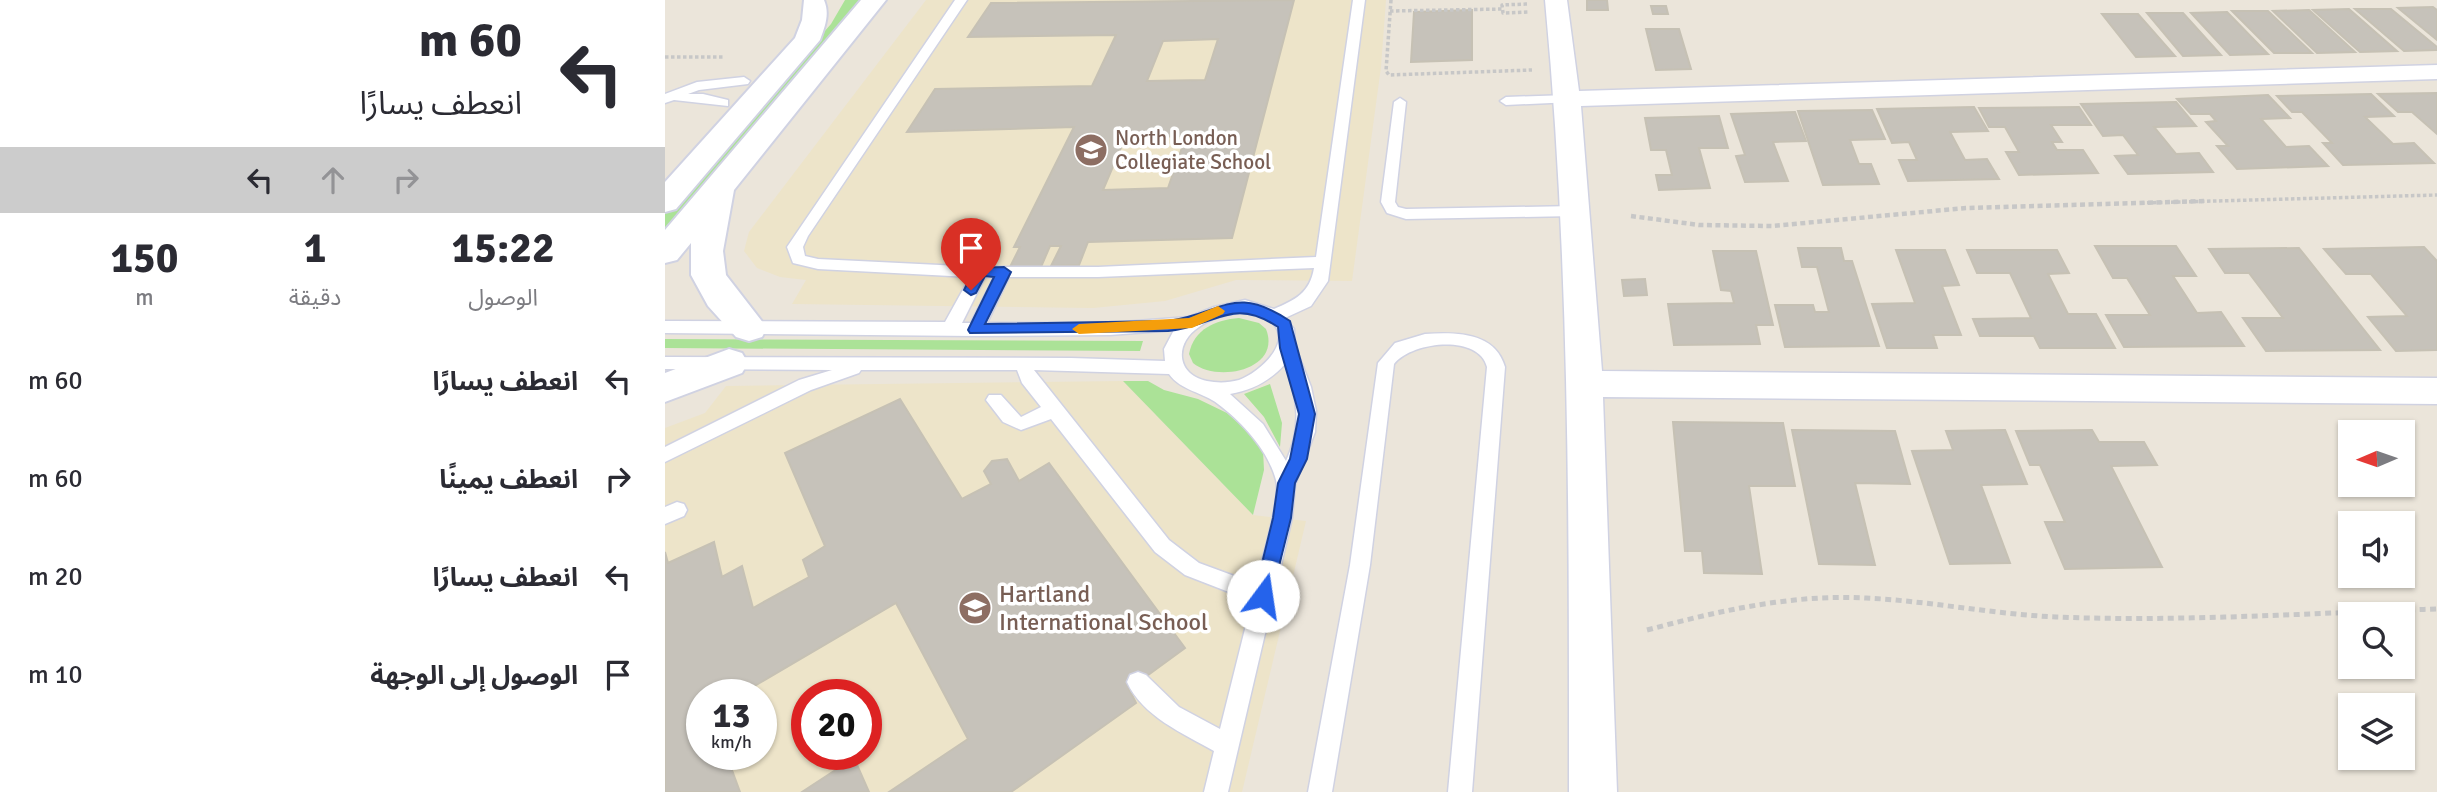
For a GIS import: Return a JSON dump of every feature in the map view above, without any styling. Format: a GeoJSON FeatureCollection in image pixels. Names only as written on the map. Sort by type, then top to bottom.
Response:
{"type":"FeatureCollection","features":[{"type":"Feature","properties":{"kind":"street"},"geometry":{"type":"LineString","coordinates":[[665,252],[874,0]]}},
{"type":"Feature","properties":{"kind":"street"},"geometry":{"type":"LineString","coordinates":[[1556,0],[1576,211],[1585,384],[1593,792]]}},
{"type":"Feature","properties":{"kind":"street"},"geometry":{"type":"LineString","coordinates":[[665,165],[815,1]]}},
{"type":"Feature","properties":{"kind":"street"},"geometry":{"type":"LineString","coordinates":[[665,202],[807,40],[815,20],[815,1]]}},
{"type":"Feature","properties":{"kind":"street"},"geometry":{"type":"LineString","coordinates":[[1566,85],[2437,72]]}},
{"type":"Feature","properties":{"kind":"street"},"geometry":{"type":"LineString","coordinates":[[720,185],[707,251],[707,271],[715,289],[748,328]]}},
{"type":"Feature","properties":{"kind":"street"},"geometry":{"type":"LineString","coordinates":[[665,388],[729,363]]}},
{"type":"Feature","properties":{"kind":"street"},"geometry":{"type":"LineString","coordinates":[[1585,384],[2437,391]]}},
{"type":"Feature","properties":{"kind":"lane"},"geometry":{"type":"LineString","coordinates":[[961,0],[801,235],[795,254],[802,261],[980,272],[1138,272],[1323,262]]}},
{"type":"Feature","properties":{"kind":"lane"},"geometry":{"type":"LineString","coordinates":[[1276,315],[1298,306],[1315,292],[1320,281],[1359,0]]}},
{"type":"Feature","properties":{"kind":"lane"},"geometry":{"type":"LineString","coordinates":[[665,100],[697,86],[744,80]]}},
{"type":"Feature","properties":{"kind":"lane"},"geometry":{"type":"LineString","coordinates":[[1506,101],[1566,85]]}},
{"type":"Feature","properties":{"kind":"lane"},"geometry":{"type":"LineString","coordinates":[[665,100],[703,98],[723,103]]}},
{"type":"Feature","properties":{"kind":"lane"},"geometry":{"type":"LineString","coordinates":[[1400,102],[1388,202],[1392,210],[1406,214],[1576,211]]}},
{"type":"Feature","properties":{"kind":"lane"},"geometry":{"type":"LineString","coordinates":[[950,330],[980,272]]}},
{"type":"Feature","properties":{"kind":"lane"},"geometry":{"type":"LineString","coordinates":[[975,330],[1004,272]]}},
{"type":"Feature","properties":{"kind":"lane"},"geometry":{"type":"LineString","coordinates":[[1174,368],[1174,345],[1192,323],[1208,314],[1235,307],[1262,309],[1276,315],[1285,324],[1289,335],[1288,348],[1307,414],[1299,459],[1287,483],[1282,518],[1216,792]]}},
{"type":"Feature","properties":{"kind":"lane"},"geometry":{"type":"LineString","coordinates":[[665,327],[1110,329],[1192,323]]}},
{"type":"Feature","properties":{"kind":"lane"},"geometry":{"type":"LineString","coordinates":[[1320,792],[1360,565],[1386,363],[1401,347],[1413,342],[1465,341],[1485,346],[1496,359],[1496,367],[1460,792]]}},
{"type":"Feature","properties":{"kind":"lane"},"geometry":{"type":"LineString","coordinates":[[1210,389],[1243,386],[1259,379],[1272,370],[1288,348]]}},
{"type":"Feature","properties":{"kind":"lane"},"geometry":{"type":"LineString","coordinates":[[665,363],[1023,364],[1174,368],[1194,385],[1210,389],[1236,406],[1258,428],[1275,453],[1287,483]]}},
{"type":"Feature","properties":{"kind":"lane"},"geometry":{"type":"LineString","coordinates":[[665,455],[805,385],[875,364]]}},
{"type":"Feature","properties":{"kind":"lane"},"geometry":{"type":"LineString","coordinates":[[1023,364],[1028,378],[1162,546],[1210,579],[1263,596]]}},
{"type":"Feature","properties":{"kind":"lane"},"geometry":{"type":"LineString","coordinates":[[995,400],[1010,421],[1020,424],[1033,422],[1054,408]]}},
{"type":"Feature","properties":{"kind":"lane"},"geometry":{"type":"LineString","coordinates":[[1138,682],[1171,715],[1227,745]]}},
{"type":"Feature","properties":{"kind":"path"},"geometry":{"type":"LineString","coordinates":[[1391,0],[1386,71],[1389,75],[1566,85]]}},
{"type":"Feature","properties":{"kind":"path"},"geometry":{"type":"LineString","coordinates":[[1390,11],[1503,9]]}},
{"type":"Feature","properties":{"kind":"path"},"geometry":{"type":"LineString","coordinates":[[665,57],[729,57]]}},
{"type":"Feature","properties":{"kind":"path"},"geometry":{"type":"LineString","coordinates":[[1631,216],[1699,225],[1772,226],[1966,208],[2437,195]]}},
{"type":"Feature","properties":{"kind":"path"},"geometry":{"type":"LineString","coordinates":[[1647,630],[1738,606],[1822,598],[1866,598],[1968,611],[2053,617],[2137,619],[2437,609]]}},
{"type":"Feature","properties":{"kind":"shaded area","name":"North London Collegiate School"},"geometry":{"type":"Polygon","coordinates":[[[926,0],[1386,0],[1381,67],[1352,281],[1236,280],[1165,301],[1093,308],[792,304],[806,280],[780,277],[757,268],[744,251],[749,232],[926,0]]]}},
{"type":"Feature","properties":{"kind":"shaded area","name":"Hartland International School"},"geometry":{"type":"Polygon","coordinates":[[[1123,381],[1253,515],[1306,521],[1242,792],[665,792],[665,428],[705,413],[726,386],[1123,381]]]}},
{"type":"Feature","properties":{"kind":"green space"},"geometry":{"type":"Polygon","coordinates":[[[845,0],[866,0],[665,229],[665,211],[831,24],[845,0]]]}},
{"type":"Feature","properties":{"kind":"green space"},"geometry":{"type":"Polygon","coordinates":[[[1239,318],[1259,323],[1266,329],[1268,343],[1265,354],[1256,363],[1245,369],[1217,372],[1193,363],[1189,354],[1201,332],[1222,321],[1239,318]]]}},
{"type":"Feature","properties":{"kind":"green space"},"geometry":{"type":"Polygon","coordinates":[[[665,339],[1143,341],[1140,351],[665,348],[665,339]]]}},
{"type":"Feature","properties":{"kind":"green space"},"geometry":{"type":"Polygon","coordinates":[[[1123,381],[1148,381],[1164,390],[1198,399],[1227,413],[1251,434],[1263,450],[1264,470],[1253,515],[1123,381]]]}},
{"type":"Feature","properties":{"kind":"green space"},"geometry":{"type":"Polygon","coordinates":[[[1270,384],[1282,423],[1280,447],[1264,417],[1244,394],[1270,384]]]}},
{"type":"Feature","properties":{"kind":"building"},"geometry":{"type":"Polygon","coordinates":[[[1294,0],[1232,238],[1088,242],[1079,265],[1051,266],[1061,246],[1050,246],[1041,267],[1010,267],[1020,247],[1014,247],[1074,127],[907,132],[935,89],[1092,86],[1116,35],[968,37],[991,3],[1294,0]],[[1218,39],[1163,41],[1147,81],[1205,80],[1218,39]],[[1186,136],[1125,138],[1103,190],[1168,188],[1186,136]]]}},
{"type":"Feature","properties":{"kind":"building"},"geometry":{"type":"Polygon","coordinates":[[[1587,0],[1607,0],[1608,10],[1587,10],[1587,0]]]}},
{"type":"Feature","properties":{"kind":"building"},"geometry":{"type":"Polygon","coordinates":[[[1651,6],[1666,6],[1668,14],[1653,14],[1651,6]]]}},
{"type":"Feature","properties":{"kind":"building"},"geometry":{"type":"Polygon","coordinates":[[[2433,7],[2437,10],[2437,40],[2398,8],[2433,7]]]}},
{"type":"Feature","properties":{"kind":"building"},"geometry":{"type":"Polygon","coordinates":[[[2349,9],[2397,51],[2360,52],[2313,10],[2349,9]]]}},
{"type":"Feature","properties":{"kind":"building"},"geometry":{"type":"Polygon","coordinates":[[[2355,9],[2391,9],[2437,47],[2437,50],[2404,51],[2355,9]]]}},
{"type":"Feature","properties":{"kind":"building"},"geometry":{"type":"Polygon","coordinates":[[[1472,10],[1472,60],[1411,62],[1414,12],[1472,10]]]}},
{"type":"Feature","properties":{"kind":"building"},"geometry":{"type":"Polygon","coordinates":[[[2309,10],[2355,52],[2317,53],[2273,11],[2309,10]]]}},
{"type":"Feature","properties":{"kind":"building"},"geometry":{"type":"Polygon","coordinates":[[[2232,11],[2268,11],[2312,53],[2274,53],[2232,11]]]}},
{"type":"Feature","properties":{"kind":"building"},"geometry":{"type":"Polygon","coordinates":[[[2227,12],[2268,54],[2230,55],[2191,13],[2227,12]]]}},
{"type":"Feature","properties":{"kind":"building"},"geometry":{"type":"Polygon","coordinates":[[[2147,13],[2183,13],[2221,55],[2183,56],[2147,13]]]}},
{"type":"Feature","properties":{"kind":"building"},"geometry":{"type":"Polygon","coordinates":[[[2102,14],[2138,14],[2175,56],[2136,57],[2102,14]]]}},
{"type":"Feature","properties":{"kind":"building"},"geometry":{"type":"Polygon","coordinates":[[[1646,29],[1679,29],[1691,69],[1656,70],[1646,29]]]}},
{"type":"Feature","properties":{"kind":"building"},"geometry":{"type":"Polygon","coordinates":[[[2437,93],[2437,134],[2412,112],[2398,112],[2378,94],[2437,93]]]}},
{"type":"Feature","properties":{"kind":"building"},"geometry":{"type":"Polygon","coordinates":[[[2371,94],[2394,116],[2365,117],[2393,144],[2414,143],[2434,163],[2343,165],[2323,143],[2332,143],[2302,112],[2292,112],[2277,96],[2371,94]]]}},
{"type":"Feature","properties":{"kind":"building"},"geometry":{"type":"Polygon","coordinates":[[[2268,95],[2290,118],[2261,119],[2286,147],[2309,146],[2328,166],[2237,169],[2217,146],[2228,146],[2206,122],[2216,121],[2210,114],[2191,114],[2177,99],[2268,95]]]}},
{"type":"Feature","properties":{"kind":"building"},"geometry":{"type":"Polygon","coordinates":[[[2176,102],[2196,126],[2154,127],[2176,154],[2199,153],[2213,172],[2128,174],[2115,156],[2138,155],[2123,135],[2103,136],[2081,104],[2176,102]]]}},
{"type":"Feature","properties":{"kind":"building"},"geometry":{"type":"Polygon","coordinates":[[[1974,107],[1988,131],[1950,132],[1965,160],[1987,159],[1999,179],[1908,181],[1899,160],[1917,160],[1909,142],[1892,143],[1877,109],[1974,107]]]}},
{"type":"Feature","properties":{"kind":"building"},"geometry":{"type":"Polygon","coordinates":[[[2079,107],[2091,125],[2051,125],[2062,142],[2052,142],[2057,150],[2083,150],[2098,173],[2019,175],[2006,152],[2019,152],[2005,127],[1989,127],[1979,108],[2079,107]]]}},
{"type":"Feature","properties":{"kind":"building"},"geometry":{"type":"Polygon","coordinates":[[[1872,110],[1885,139],[1850,140],[1859,164],[1871,164],[1879,184],[1823,185],[1798,111],[1872,110]]]}},
{"type":"Feature","properties":{"kind":"building"},"geometry":{"type":"Polygon","coordinates":[[[1795,112],[1806,141],[1773,142],[1788,181],[1745,182],[1736,156],[1745,155],[1731,114],[1795,112]]]}},
{"type":"Feature","properties":{"kind":"building"},"geometry":{"type":"Polygon","coordinates":[[[1719,116],[1728,148],[1699,148],[1710,188],[1659,190],[1656,175],[1672,175],[1666,150],[1651,150],[1645,118],[1719,116]]]}},
{"type":"Feature","properties":{"kind":"building"},"geometry":{"type":"Polygon","coordinates":[[[2095,246],[2176,246],[2196,276],[2173,276],[2197,313],[2221,312],[2244,346],[2124,347],[2106,315],[2150,315],[2127,278],[2113,278],[2095,246]]]}},
{"type":"Feature","properties":{"kind":"building"},"geometry":{"type":"Polygon","coordinates":[[[2424,247],[2437,261],[2437,350],[2396,351],[2368,317],[2407,316],[2371,274],[2346,274],[2324,249],[2424,247]]]}},
{"type":"Feature","properties":{"kind":"building"},"geometry":{"type":"Polygon","coordinates":[[[1798,248],[1841,248],[1844,261],[1852,261],[1879,346],[1785,347],[1775,305],[1813,305],[1815,312],[1829,312],[1817,267],[1802,267],[1798,248]]]}},
{"type":"Feature","properties":{"kind":"building"},"geometry":{"type":"Polygon","coordinates":[[[2299,248],[2380,350],[2266,351],[2243,318],[2283,318],[2249,273],[2225,273],[2209,249],[2299,248]]]}},
{"type":"Feature","properties":{"kind":"building"},"geometry":{"type":"Polygon","coordinates":[[[1896,250],[1945,250],[1959,285],[1942,286],[1961,335],[1933,335],[1937,348],[1887,348],[1872,304],[1915,303],[1896,250]]]}},
{"type":"Feature","properties":{"kind":"building"},"geometry":{"type":"Polygon","coordinates":[[[1967,250],[2057,250],[2069,273],[2048,274],[2068,314],[2096,314],[2115,348],[2040,348],[2034,336],[1980,336],[1973,319],[2031,318],[2010,273],[1977,273],[1967,250]]]}},
{"type":"Feature","properties":{"kind":"building"},"geometry":{"type":"Polygon","coordinates":[[[1713,251],[1756,251],[1773,325],[1756,325],[1760,344],[1674,345],[1668,304],[1734,303],[1731,291],[1721,290],[1713,251]]]}},
{"type":"Feature","properties":{"kind":"building"},"geometry":{"type":"Polygon","coordinates":[[[1645,279],[1647,295],[1624,296],[1622,280],[1645,279]]]}},
{"type":"Feature","properties":{"kind":"building"},"geometry":{"type":"Polygon","coordinates":[[[900,399],[962,499],[991,484],[984,471],[992,461],[1007,459],[1019,481],[1049,463],[1185,648],[1129,689],[1136,703],[1011,792],[889,792],[968,739],[896,603],[766,679],[686,679],[686,770],[732,770],[740,792],[665,792],[665,552],[668,563],[714,542],[722,577],[742,566],[753,608],[809,577],[803,560],[825,546],[785,453],[900,399]]]}},
{"type":"Feature","properties":{"kind":"building"},"geometry":{"type":"Polygon","coordinates":[[[1673,422],[1783,423],[1795,486],[1749,486],[1762,574],[1704,573],[1702,551],[1685,551],[1673,422]]]}},
{"type":"Feature","properties":{"kind":"building"},"geometry":{"type":"Polygon","coordinates":[[[1792,430],[1895,431],[1910,484],[1855,483],[1875,565],[1819,564],[1792,430]]]}},
{"type":"Feature","properties":{"kind":"building"},"geometry":{"type":"Polygon","coordinates":[[[2005,430],[2027,484],[1981,485],[2010,563],[1950,564],[1912,451],[1953,450],[1946,431],[2005,430]]]}},
{"type":"Feature","properties":{"kind":"building"},"geometry":{"type":"Polygon","coordinates":[[[2092,430],[2099,442],[2144,442],[2157,465],[2111,466],[2162,567],[2065,569],[2045,522],[2065,522],[2040,465],[2030,465],[2016,431],[2092,430]]]}},
{"type":"Feature","properties":{"kind":"building"},"geometry":{"type":"Polygon","coordinates":[[[836,770],[859,770],[869,792],[802,792],[836,770]]]}},
{"type":"Feature","properties":{"kind":"slow traffic"},"geometry":{"type":"LineString","coordinates":[[1079,329],[1139,328],[1192,323],[1218,311]]}},
{"type":"Feature","properties":{"kind":"place","name":"North London Collegiate School"},"geometry":{"type":"Point","coordinates":[1091,150]}},
{"type":"Feature","properties":{"kind":"place","name":"Hartland International School"},"geometry":{"type":"Point","coordinates":[975,608]}},
{"type":"Feature","properties":{"kind":"route"},"geometry":{"type":"LineString","coordinates":[[971,290],[980,272],[1004,272],[975,330],[1168,326],[1192,323],[1226,308],[1245,306],[1276,315],[1285,324],[1289,335],[1288,348],[1304,393],[1307,414],[1299,459],[1287,483],[1282,518],[1263,596]]}}]}
